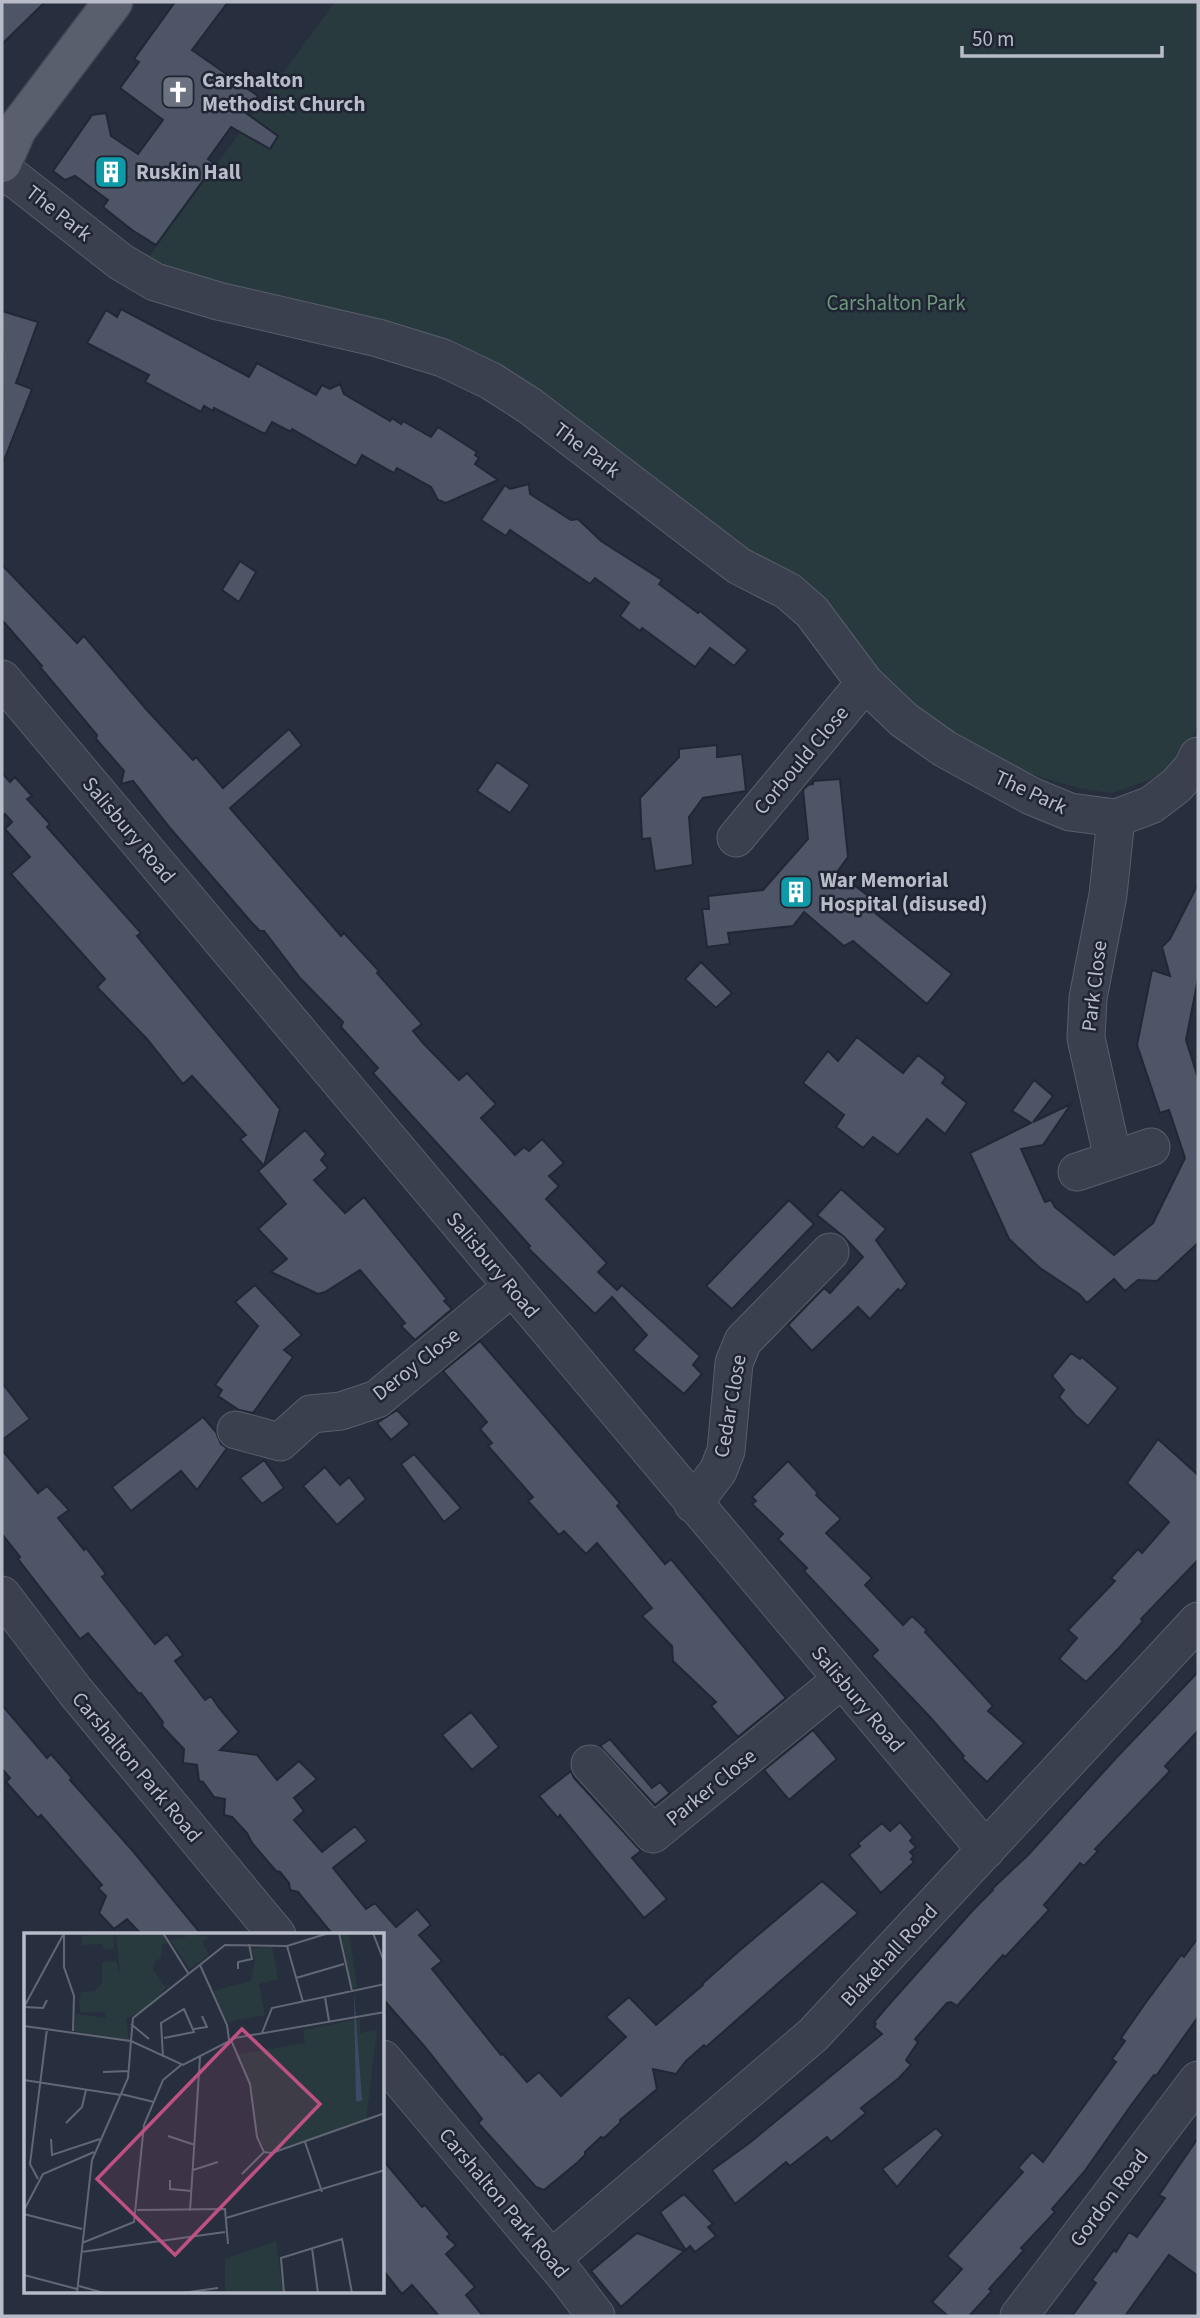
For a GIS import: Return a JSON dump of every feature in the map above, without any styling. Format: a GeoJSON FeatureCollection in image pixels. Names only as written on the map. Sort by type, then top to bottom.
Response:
{"type":"FeatureCollection","features":[{"type":"Feature","properties":{"kind":"main road"},"geometry":{"type":"LineString","coordinates":[[2,163],[17,128],[113,2]]}},
{"type":"Feature","properties":{"kind":"street","name":"The Park"},"geometry":{"type":"LineString","coordinates":[[2,175],[15,179],[121,262],[155,282],[218,301],[378,338],[443,358],[491,381],[530,406],[739,566],[788,591],[812,612],[865,683],[904,720],[945,749],[1031,796],[1070,812],[1116,818],[1151,805],[1176,786],[1196,762]]}},
{"type":"Feature","properties":{"kind":"street","name":"Salisbury Road"},"geometry":{"type":"LineString","coordinates":[[2,679],[986,1850]]}},
{"type":"Feature","properties":{"kind":"street","name":"Corbould Close"},"geometry":{"type":"LineString","coordinates":[[736,838],[865,683]]}},
{"type":"Feature","properties":{"kind":"street","name":"Park Close"},"geometry":{"type":"LineString","coordinates":[[1113,1159],[1086,1038],[1088,998],[1108,895],[1116,818]]}},
{"type":"Feature","properties":{"kind":"street"},"geometry":{"type":"LineString","coordinates":[[1077,1172],[1151,1147]]}},
{"type":"Feature","properties":{"kind":"street","name":"Cedar Close"},"geometry":{"type":"LineString","coordinates":[[693,1504],[718,1471],[726,1451],[734,1363],[743,1341],[830,1252]]}},
{"type":"Feature","properties":{"kind":"street","name":"Deroy Close"},"geometry":{"type":"LineString","coordinates":[[236,1430],[280,1442],[311,1413],[341,1411],[377,1399],[512,1287]]}},
{"type":"Feature","properties":{"kind":"street","name":"Carshalton Park Road"},"geometry":{"type":"LineString","coordinates":[[2,1595],[75,1691],[275,1933]]}},
{"type":"Feature","properties":{"kind":"street","name":"Blakehall Road"},"geometry":{"type":"LineString","coordinates":[[551,2259],[813,2035],[1198,1621]]}},
{"type":"Feature","properties":{"kind":"street","name":"Parker Close"},"geometry":{"type":"LineString","coordinates":[[590,1764],[653,1834],[841,1680]]}},
{"type":"Feature","properties":{"kind":"street","name":"Carshalton Park Road"},"geometry":{"type":"LineString","coordinates":[[385,2061],[596,2316]]}},
{"type":"Feature","properties":{"kind":"street","name":"Gordon Road"},"geometry":{"type":"LineString","coordinates":[[1019,2316],[1198,2080]]}},
{"type":"Feature","properties":{"kind":"green space","name":"Carshalton Park"},"geometry":{"type":"Polygon","coordinates":[[[335,2],[1198,2],[1198,725],[1179,763],[1152,779],[1112,793],[1079,788],[1030,774],[913,706],[529,400],[140,269],[335,2]]]}},
{"type":"Feature","properties":{"kind":"building"},"geometry":{"type":"Polygon","coordinates":[[[2,2],[45,2],[2,44],[2,2]]]}},
{"type":"Feature","properties":{"kind":"building"},"geometry":{"type":"Polygon","coordinates":[[[175,2],[228,2],[192,50],[258,96],[246,113],[278,136],[270,149],[231,127],[208,159],[215,164],[156,245],[103,207],[108,200],[75,176],[65,180],[53,171],[92,115],[106,113],[111,136],[138,154],[163,120],[120,88],[139,62],[134,59],[175,2]]]}},
{"type":"Feature","properties":{"kind":"building"},"geometry":{"type":"Polygon","coordinates":[[[121,309],[249,377],[257,363],[316,395],[322,385],[330,389],[340,384],[344,394],[390,421],[392,418],[401,424],[403,421],[431,437],[438,427],[477,452],[475,455],[479,458],[475,464],[498,480],[446,503],[438,500],[431,487],[397,468],[394,473],[362,455],[356,466],[292,429],[291,432],[272,422],[265,434],[214,408],[213,411],[204,406],[201,412],[145,382],[149,375],[87,343],[106,310],[117,317],[121,309]]]}},
{"type":"Feature","properties":{"kind":"building"},"geometry":{"type":"Polygon","coordinates":[[[2,311],[38,322],[16,383],[32,389],[3,463],[2,311]]]}},
{"type":"Feature","properties":{"kind":"building"},"geometry":{"type":"Polygon","coordinates":[[[529,484],[530,494],[571,520],[578,519],[601,541],[662,580],[659,584],[698,613],[700,611],[748,650],[734,666],[710,648],[695,667],[642,628],[640,631],[620,616],[629,603],[595,578],[590,584],[510,530],[506,536],[481,520],[505,485],[510,489],[529,484]]]}},
{"type":"Feature","properties":{"kind":"building"},"geometry":{"type":"Polygon","coordinates":[[[240,561],[256,572],[239,602],[222,590],[240,561]]]}},
{"type":"Feature","properties":{"kind":"building"},"geometry":{"type":"Polygon","coordinates":[[[2,565],[77,643],[84,636],[146,709],[193,760],[196,757],[223,788],[289,729],[302,745],[230,808],[341,936],[344,933],[379,971],[377,973],[422,1024],[413,1031],[423,1043],[459,1080],[467,1073],[496,1104],[481,1118],[515,1155],[524,1147],[529,1151],[542,1139],[564,1163],[549,1176],[559,1186],[546,1199],[607,1263],[598,1272],[617,1290],[622,1285],[700,1356],[693,1365],[702,1374],[684,1394],[633,1350],[647,1335],[612,1297],[595,1314],[528,1248],[530,1246],[373,1073],[378,1068],[341,1027],[343,1022],[300,978],[264,931],[260,931],[252,923],[133,781],[121,784],[124,771],[96,739],[97,735],[40,667],[42,666],[2,620],[2,565]]]}},
{"type":"Feature","properties":{"kind":"building"},"geometry":{"type":"Polygon","coordinates":[[[717,745],[717,757],[742,754],[746,791],[703,798],[689,817],[693,865],[655,871],[650,838],[642,839],[640,798],[679,757],[679,749],[717,745]]]}},
{"type":"Feature","properties":{"kind":"building"},"geometry":{"type":"Polygon","coordinates":[[[497,762],[530,785],[510,813],[477,791],[497,762]]]}},
{"type":"Feature","properties":{"kind":"building"},"geometry":{"type":"Polygon","coordinates":[[[2,773],[10,782],[15,777],[32,796],[27,799],[50,824],[47,827],[141,933],[137,936],[280,1109],[264,1166],[240,1139],[246,1135],[192,1076],[183,1084],[147,1039],[97,987],[105,979],[11,874],[30,857],[5,829],[12,822],[5,814],[2,817],[2,773]]]}},
{"type":"Feature","properties":{"kind":"building","name":"War Memorial Hospital (disused)"},"geometry":{"type":"Polygon","coordinates":[[[840,779],[848,857],[837,872],[879,904],[875,913],[952,974],[927,1004],[853,941],[844,946],[804,912],[793,926],[728,933],[730,944],[707,947],[702,909],[709,909],[708,896],[763,890],[808,839],[803,790],[813,784],[813,781],[840,779]]]}},
{"type":"Feature","properties":{"kind":"building"},"geometry":{"type":"Polygon","coordinates":[[[1198,884],[1198,979],[1186,1040],[1198,1078],[1198,1243],[1157,1281],[1138,1280],[1125,1291],[1114,1279],[1087,1303],[1079,1294],[1040,1268],[1009,1239],[970,1153],[1031,1123],[1012,1111],[1034,1080],[1053,1096],[1033,1122],[1071,1104],[1043,1145],[1021,1149],[1045,1202],[1051,1200],[1055,1207],[1114,1255],[1153,1223],[1185,1158],[1169,1110],[1160,1113],[1137,1045],[1152,970],[1170,976],[1162,947],[1170,939],[1198,884]]]}},
{"type":"Feature","properties":{"kind":"building"},"geometry":{"type":"Polygon","coordinates":[[[701,962],[732,993],[716,1008],[685,979],[701,962]]]}},
{"type":"Feature","properties":{"kind":"building"},"geometry":{"type":"Polygon","coordinates":[[[857,1037],[903,1073],[918,1055],[946,1077],[942,1083],[967,1103],[945,1134],[927,1119],[898,1155],[873,1137],[863,1148],[836,1127],[844,1115],[803,1083],[828,1051],[838,1061],[857,1037]]]}},
{"type":"Feature","properties":{"kind":"building"},"geometry":{"type":"Polygon","coordinates":[[[305,1130],[326,1154],[321,1160],[328,1168],[314,1180],[345,1213],[364,1197],[447,1299],[444,1301],[452,1309],[415,1340],[401,1326],[405,1323],[360,1270],[318,1294],[271,1272],[287,1259],[258,1229],[286,1204],[258,1171],[305,1130]]]}},
{"type":"Feature","properties":{"kind":"building"},"geometry":{"type":"Polygon","coordinates":[[[841,1189],[886,1229],[876,1240],[907,1284],[901,1291],[898,1289],[870,1319],[858,1307],[812,1351],[788,1325],[824,1288],[830,1293],[863,1257],[817,1215],[841,1189]]]}},
{"type":"Feature","properties":{"kind":"building"},"geometry":{"type":"Polygon","coordinates":[[[789,1200],[814,1224],[732,1309],[706,1286],[789,1200]]]}},
{"type":"Feature","properties":{"kind":"building"},"geometry":{"type":"Polygon","coordinates":[[[255,1285],[302,1335],[284,1350],[293,1357],[253,1413],[239,1410],[218,1396],[222,1390],[215,1385],[258,1326],[235,1302],[255,1285]]]}},
{"type":"Feature","properties":{"kind":"building"},"geometry":{"type":"Polygon","coordinates":[[[480,1341],[620,1503],[617,1506],[665,1564],[671,1559],[786,1698],[738,1737],[711,1706],[716,1702],[673,1661],[672,1646],[642,1616],[652,1608],[597,1543],[586,1554],[564,1531],[559,1535],[528,1501],[533,1497],[488,1446],[492,1443],[480,1429],[487,1422],[443,1371],[480,1341]]]}},
{"type":"Feature","properties":{"kind":"building"},"geometry":{"type":"Polygon","coordinates":[[[1071,1353],[1080,1359],[1082,1357],[1118,1388],[1088,1426],[1059,1397],[1064,1390],[1052,1376],[1071,1353]]]}},
{"type":"Feature","properties":{"kind":"building"},"geometry":{"type":"Polygon","coordinates":[[[2,1383],[30,1419],[2,1440],[2,1383]]]}},
{"type":"Feature","properties":{"kind":"building"},"geometry":{"type":"Polygon","coordinates":[[[397,1410],[410,1424],[391,1440],[377,1423],[397,1410]]]}},
{"type":"Feature","properties":{"kind":"building"},"geometry":{"type":"Polygon","coordinates":[[[203,1417],[216,1432],[221,1444],[227,1448],[197,1490],[181,1471],[131,1511],[112,1487],[203,1417]]]}},
{"type":"Feature","properties":{"kind":"building"},"geometry":{"type":"Polygon","coordinates":[[[1158,1439],[1198,1475],[1198,1560],[1086,1682],[1059,1659],[1077,1638],[1068,1630],[1115,1581],[1111,1578],[1138,1549],[1142,1553],[1169,1522],[1127,1483],[1158,1439]]]}},
{"type":"Feature","properties":{"kind":"building"},"geometry":{"type":"Polygon","coordinates":[[[2,1450],[38,1493],[47,1486],[69,1510],[58,1518],[106,1574],[102,1577],[155,1644],[167,1634],[183,1655],[175,1661],[205,1700],[211,1696],[239,1732],[220,1750],[257,1755],[277,1780],[299,1761],[317,1779],[294,1798],[304,1811],[294,1820],[322,1852],[355,1826],[367,1841],[333,1868],[366,1909],[375,1903],[396,1927],[417,1909],[431,1925],[419,1935],[442,1961],[432,1969],[501,2055],[503,2054],[527,2082],[539,2072],[561,2096],[626,2037],[606,2017],[629,1997],[656,2025],[822,1881],[858,1913],[706,2047],[704,2045],[676,2074],[653,2069],[657,2089],[544,2190],[536,2187],[478,2123],[482,2119],[385,2001],[385,1933],[331,1933],[298,1892],[290,1890],[289,1883],[252,1843],[247,1833],[232,1817],[224,1815],[225,1799],[214,1797],[203,1782],[199,1781],[197,1765],[183,1763],[184,1749],[162,1726],[163,1722],[141,1693],[139,1694],[88,1633],[80,1639],[2,1534],[2,1450]]]}},
{"type":"Feature","properties":{"kind":"building"},"geometry":{"type":"Polygon","coordinates":[[[414,1454],[461,1508],[444,1522],[401,1464],[414,1454]]]}},
{"type":"Feature","properties":{"kind":"building"},"geometry":{"type":"Polygon","coordinates":[[[264,1460],[284,1488],[262,1504],[240,1478],[264,1460]]]}},
{"type":"Feature","properties":{"kind":"building"},"geometry":{"type":"Polygon","coordinates":[[[788,1461],[818,1493],[816,1495],[841,1519],[826,1533],[872,1578],[865,1585],[903,1625],[912,1616],[927,1630],[925,1632],[993,1706],[988,1711],[1024,1743],[987,1782],[962,1758],[964,1756],[930,1717],[872,1656],[878,1650],[804,1571],[807,1568],[778,1539],[783,1534],[752,1504],[756,1501],[752,1497],[788,1461]]]}},
{"type":"Feature","properties":{"kind":"building"},"geometry":{"type":"Polygon","coordinates":[[[325,1467],[340,1485],[349,1477],[366,1499],[337,1525],[303,1486],[325,1467]]]}},
{"type":"Feature","properties":{"kind":"building"},"geometry":{"type":"Polygon","coordinates":[[[1198,1672],[1198,1731],[1165,1766],[1170,1771],[1095,1849],[1098,1851],[1084,1866],[1080,1863],[1044,1905],[1049,1910],[1005,1957],[1003,1955],[957,2006],[951,2002],[947,2003],[915,2039],[918,2042],[906,2060],[911,2065],[861,2108],[866,2113],[831,2142],[827,2137],[790,2166],[786,2162],[735,2204],[712,2170],[748,2144],[882,2034],[874,2027],[874,2022],[885,2009],[992,1889],[1029,1854],[1198,1672]]]}},
{"type":"Feature","properties":{"kind":"building"},"geometry":{"type":"Polygon","coordinates":[[[2,1705],[47,1758],[51,1754],[72,1778],[70,1780],[200,1933],[140,1933],[127,1919],[114,1929],[99,1913],[106,1896],[98,1888],[102,1885],[41,1815],[38,1818],[6,1782],[10,1778],[2,1769],[2,1705]]]}},
{"type":"Feature","properties":{"kind":"building"},"geometry":{"type":"Polygon","coordinates":[[[471,1712],[499,1747],[472,1770],[442,1735],[471,1712]]]}},
{"type":"Feature","properties":{"kind":"building"},"geometry":{"type":"Polygon","coordinates":[[[813,1730],[837,1759],[789,1800],[764,1770],[813,1730]]]}},
{"type":"Feature","properties":{"kind":"building"},"geometry":{"type":"Polygon","coordinates":[[[610,1739],[652,1788],[660,1782],[670,1793],[655,1805],[600,1746],[610,1739]]]}},
{"type":"Feature","properties":{"kind":"building"},"geometry":{"type":"Polygon","coordinates":[[[571,1771],[574,1778],[641,1851],[632,1858],[667,1899],[644,1918],[560,1815],[558,1818],[539,1796],[571,1771]]]}},
{"type":"Feature","properties":{"kind":"building"},"geometry":{"type":"Polygon","coordinates":[[[900,1822],[913,1837],[910,1841],[916,1847],[910,1852],[914,1856],[911,1859],[914,1862],[881,1893],[849,1855],[860,1846],[858,1843],[882,1823],[890,1831],[900,1822]]]}},
{"type":"Feature","properties":{"kind":"building"},"geometry":{"type":"Polygon","coordinates":[[[1198,1938],[1198,2017],[1084,2172],[1052,2209],[1055,2212],[1021,2248],[1024,2250],[989,2289],[992,2291],[969,2316],[948,2316],[932,2302],[962,2269],[947,2256],[1023,2172],[1018,2168],[1032,2152],[1043,2162],[1116,2062],[1112,2059],[1125,2041],[1121,2038],[1181,1955],[1184,1957],[1198,1938]]]}},
{"type":"Feature","properties":{"kind":"building"},"geometry":{"type":"Polygon","coordinates":[[[936,2128],[943,2135],[897,2187],[882,2169],[936,2128]]]}},
{"type":"Feature","properties":{"kind":"building"},"geometry":{"type":"Polygon","coordinates":[[[1198,2138],[1198,2276],[1169,2255],[1125,2316],[1072,2316],[1096,2283],[1092,2280],[1114,2250],[1116,2252],[1129,2232],[1137,2237],[1165,2198],[1159,2195],[1198,2138]]]}},
{"type":"Feature","properties":{"kind":"building"},"geometry":{"type":"Polygon","coordinates":[[[385,2162],[422,2207],[425,2205],[450,2234],[447,2237],[456,2245],[446,2254],[475,2287],[466,2295],[483,2316],[439,2316],[412,2285],[402,2294],[385,2273],[385,2162]]]}},
{"type":"Feature","properties":{"kind":"building"},"geometry":{"type":"Polygon","coordinates":[[[684,2194],[713,2224],[708,2227],[716,2236],[695,2252],[690,2246],[686,2250],[660,2212],[684,2194]]]}},
{"type":"Feature","properties":{"kind":"building"},"geometry":{"type":"Polygon","coordinates":[[[637,2233],[684,2251],[621,2307],[591,2271],[637,2233]]]}},
{"type":"Feature","properties":{"kind":"place","name":"Carshalton Methodist Church"},"geometry":{"type":"Point","coordinates":[178,92]}},
{"type":"Feature","properties":{"kind":"place","name":"Ruskin Hall"},"geometry":{"type":"Point","coordinates":[111,172]}},
{"type":"Feature","properties":{"kind":"place","name":"War Memorial Hospital (disused)"},"geometry":{"type":"Point","coordinates":[796,892]}}]}
